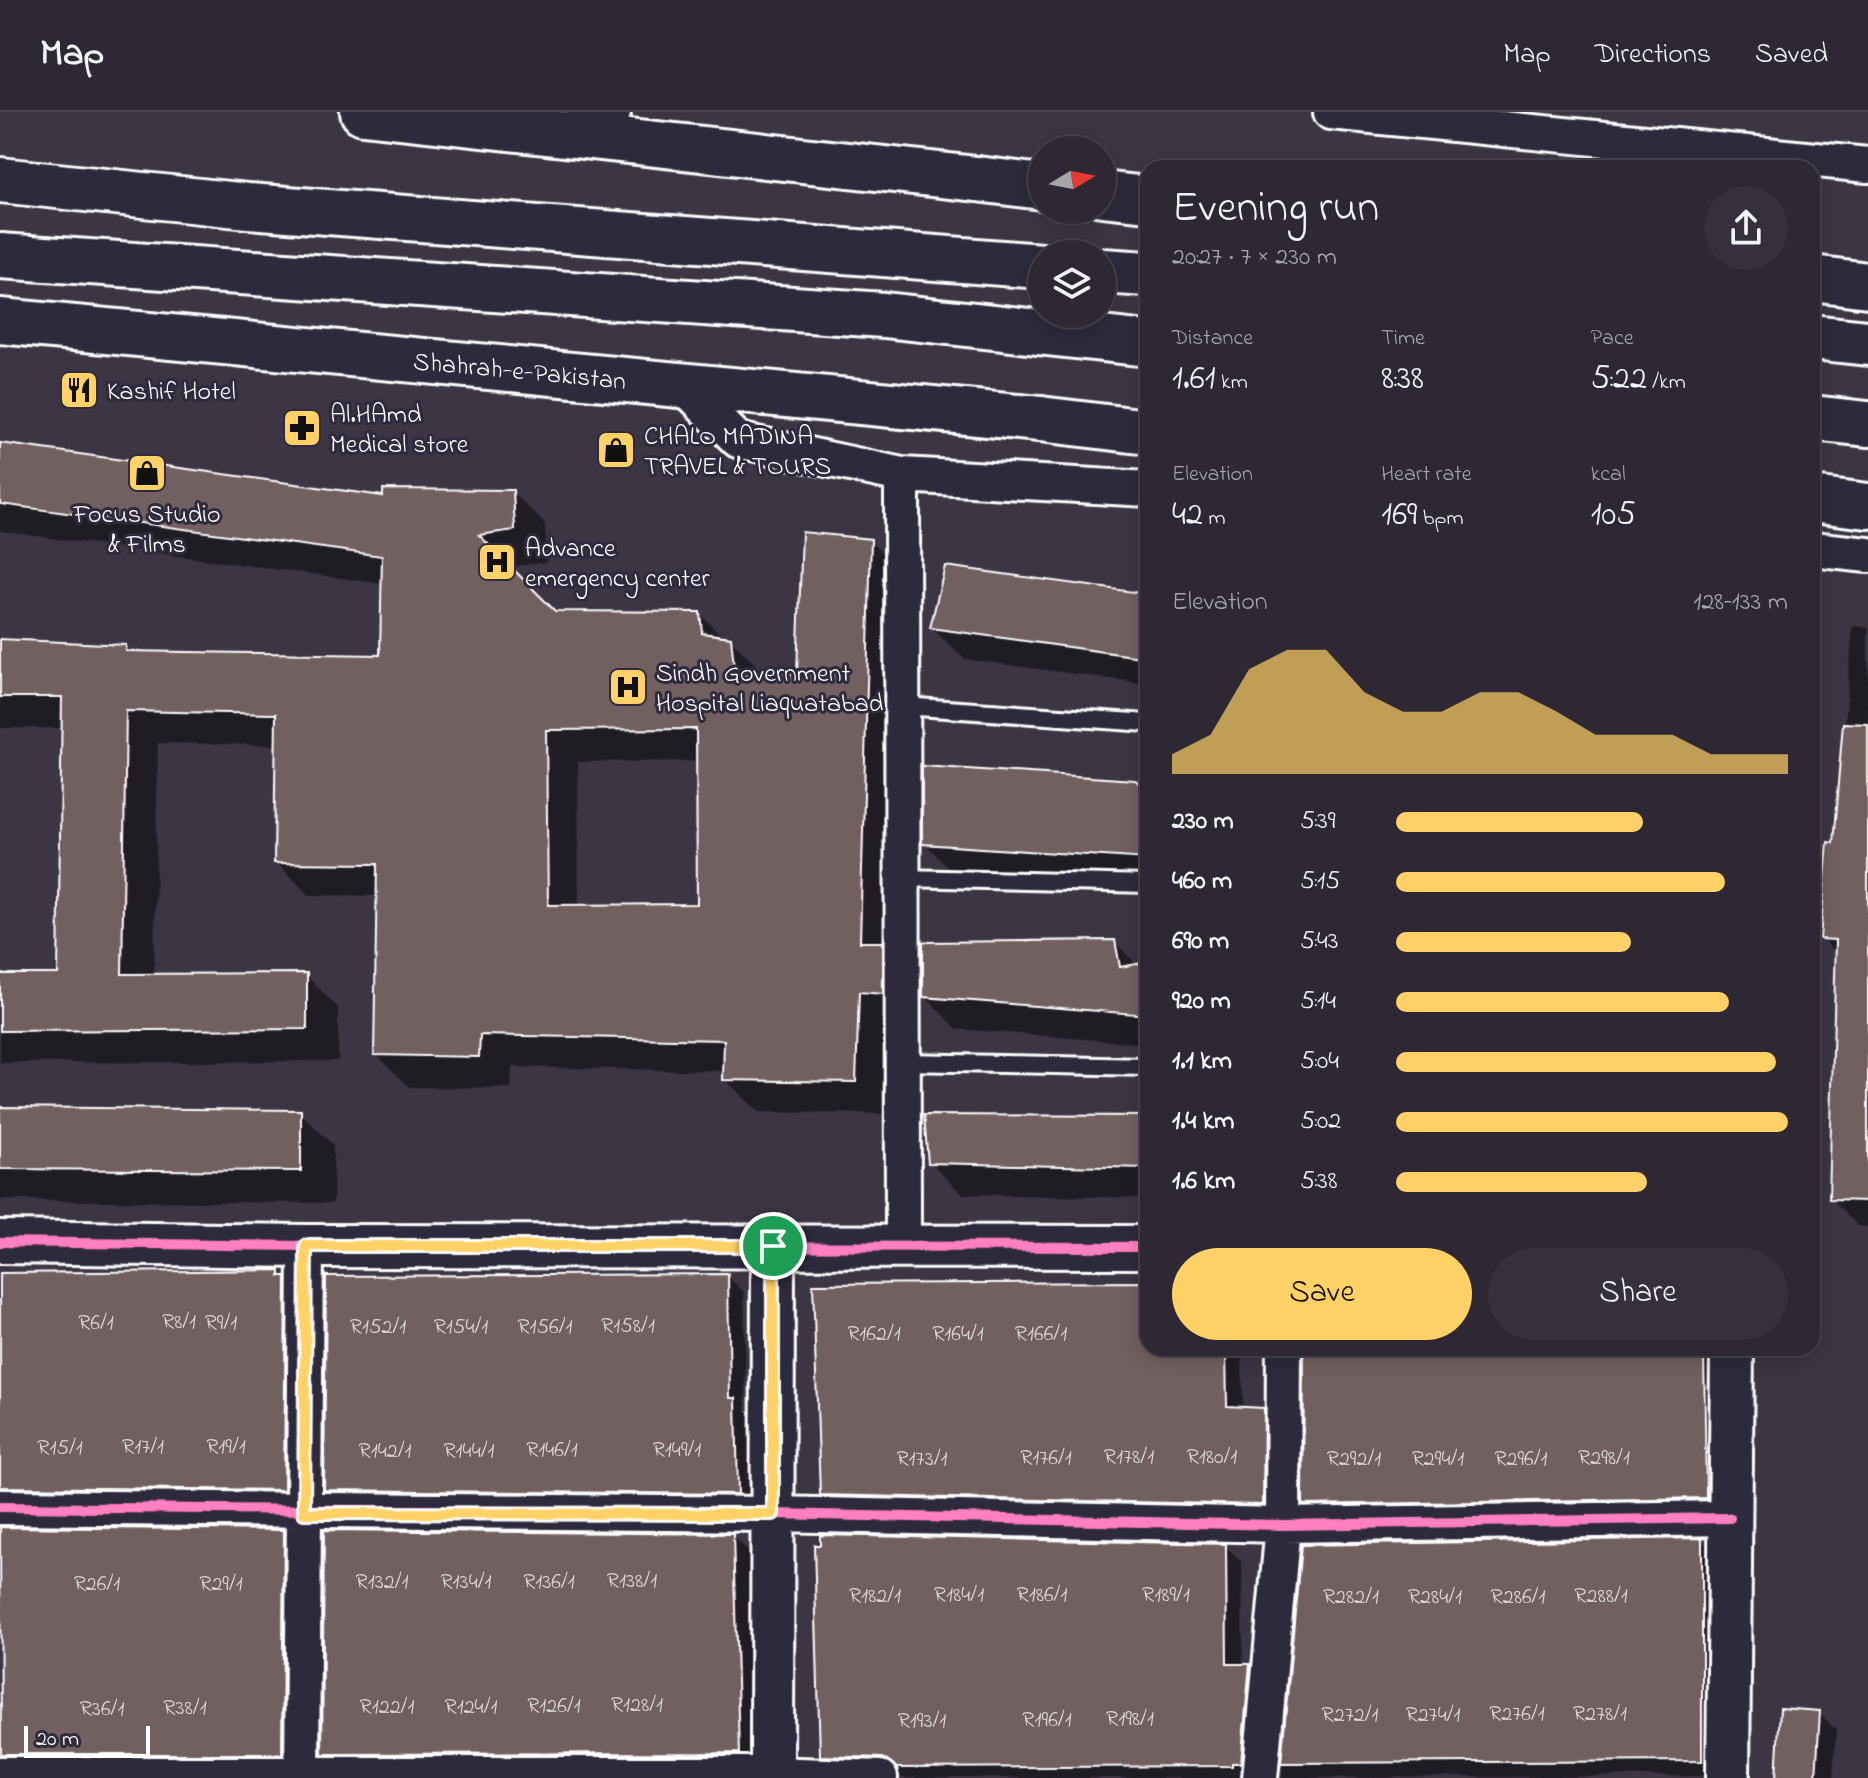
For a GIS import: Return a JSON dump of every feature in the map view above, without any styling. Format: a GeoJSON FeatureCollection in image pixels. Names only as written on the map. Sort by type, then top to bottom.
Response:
{"type":"FeatureCollection","features":[{"type":"Feature","properties":{"kind":"main road"},"geometry":{"type":"LineString","coordinates":[[363,112],[1028,185]]}},
{"type":"Feature","properties":{"kind":"main road"},"geometry":{"type":"LineString","coordinates":[[0,180],[248,206],[1028,265]]}},
{"type":"Feature","properties":{"kind":"main road"},"geometry":{"type":"LineString","coordinates":[[1116,196],[1140,198]]}},
{"type":"Feature","properties":{"kind":"main road"},"geometry":{"type":"LineString","coordinates":[[0,256],[884,315],[1140,343]]}},
{"type":"Feature","properties":{"kind":"main road"},"geometry":{"type":"LineString","coordinates":[[1116,272],[1140,273]]}},
{"type":"Feature","properties":{"kind":"main road"},"geometry":{"type":"LineString","coordinates":[[1820,279],[1868,285]]}},
{"type":"Feature","properties":{"kind":"main road","name":"Shahrah-e-Pakistan"},"geometry":{"type":"LineString","coordinates":[[0,321],[1140,431]]}},
{"type":"Feature","properties":{"kind":"main road"},"geometry":{"type":"LineString","coordinates":[[1820,338],[1868,343]]}},
{"type":"Feature","properties":{"kind":"main road"},"geometry":{"type":"LineString","coordinates":[[1820,419],[1868,424]]}},
{"type":"Feature","properties":{"kind":"main road"},"geometry":{"type":"LineString","coordinates":[[1820,500],[1868,506]]}},
{"type":"Feature","properties":{"kind":"street"},"geometry":{"type":"LineString","coordinates":[[563,132],[613,112]]}},
{"type":"Feature","properties":{"kind":"street"},"geometry":{"type":"LineString","coordinates":[[1331,112],[1817,160]]}},
{"type":"Feature","properties":{"kind":"street"},"geometry":{"type":"LineString","coordinates":[[1820,160],[1868,165]]}},
{"type":"Feature","properties":{"kind":"street"},"geometry":{"type":"LineString","coordinates":[[686,388],[738,440],[902,475],[1140,489]]}},
{"type":"Feature","properties":{"kind":"street"},"geometry":{"type":"LineString","coordinates":[[902,475],[903,1247]]}},
{"type":"Feature","properties":{"kind":"street"},"geometry":{"type":"LineString","coordinates":[[1820,550],[1868,555]]}},
{"type":"Feature","properties":{"kind":"street"},"geometry":{"type":"LineString","coordinates":[[0,1242],[306,1246],[1140,1247]]}},
{"type":"Feature","properties":{"kind":"street"},"geometry":{"type":"LineString","coordinates":[[302,1776],[306,1246]]}},
{"type":"Feature","properties":{"kind":"street"},"geometry":{"type":"LineString","coordinates":[[772,1776],[773,1246]]}},
{"type":"Feature","properties":{"kind":"street"},"geometry":{"type":"LineString","coordinates":[[1260,1778],[1283,1525],[1284,1356]]}},
{"type":"Feature","properties":{"kind":"street"},"geometry":{"type":"LineString","coordinates":[[1728,1778],[1732,1356]]}},
{"type":"Feature","properties":{"kind":"street"},"geometry":{"type":"LineString","coordinates":[[0,1507],[304,1513],[773,1514],[1283,1525],[1730,1518]]}},
{"type":"Feature","properties":{"kind":"street"},"geometry":{"type":"LineString","coordinates":[[0,1774],[880,1778]]}},
{"type":"Feature","properties":{"kind":"lane"},"geometry":{"type":"LineString","coordinates":[[903,706],[1140,722]]}},
{"type":"Feature","properties":{"kind":"lane"},"geometry":{"type":"LineString","coordinates":[[903,878],[1140,884]]}},
{"type":"Feature","properties":{"kind":"lane"},"geometry":{"type":"LineString","coordinates":[[904,1062],[1140,1067]]}},
{"type":"Feature","properties":{"kind":"building"},"geometry":{"type":"Polygon","coordinates":[[[0,443],[383,496],[383,489],[513,490],[515,530],[479,535],[555,611],[700,612],[702,633],[731,637],[735,676],[797,674],[802,532],[871,539],[860,942],[883,942],[883,994],[859,992],[856,1082],[723,1080],[724,1040],[480,1035],[479,1057],[374,1055],[377,864],[274,863],[276,714],[126,711],[122,974],[307,973],[307,1029],[0,1031],[0,974],[58,974],[62,697],[0,697],[0,639],[126,645],[126,651],[380,655],[382,556],[0,504],[0,443]],[[696,729],[546,730],[548,905],[697,904],[696,729]]]}},
{"type":"Feature","properties":{"kind":"building"},"geometry":{"type":"Polygon","coordinates":[[[945,566],[1140,593],[1140,657],[930,628],[945,566]]]}},
{"type":"Feature","properties":{"kind":"building"},"geometry":{"type":"Polygon","coordinates":[[[1843,723],[1868,724],[1868,1201],[1829,1200],[1836,940],[1820,939],[1828,842],[1833,843],[1843,723]]]}},
{"type":"Feature","properties":{"kind":"building"},"geometry":{"type":"Polygon","coordinates":[[[922,766],[1135,780],[1140,784],[1140,858],[922,844],[922,766]]]}},
{"type":"Feature","properties":{"kind":"building"},"geometry":{"type":"Polygon","coordinates":[[[1115,940],[1120,967],[1140,963],[1140,1014],[923,997],[923,942],[1115,940]]]}},
{"type":"Feature","properties":{"kind":"building"},"geometry":{"type":"Polygon","coordinates":[[[0,1107],[301,1110],[301,1171],[0,1169],[0,1107]]]}},
{"type":"Feature","properties":{"kind":"building"},"geometry":{"type":"Polygon","coordinates":[[[924,1115],[1140,1116],[1140,1168],[928,1163],[924,1115]]]}},
{"type":"Feature","properties":{"kind":"building"},"geometry":{"type":"Polygon","coordinates":[[[280,1270],[280,1276],[286,1276],[284,1490],[0,1487],[0,1273],[280,1270]]]}},
{"type":"Feature","properties":{"kind":"building"},"geometry":{"type":"Polygon","coordinates":[[[728,1274],[730,1398],[736,1398],[738,1494],[324,1490],[326,1276],[728,1274]]]}},
{"type":"Feature","properties":{"kind":"building"},"geometry":{"type":"Polygon","coordinates":[[[1140,1282],[1140,1356],[1226,1356],[1227,1406],[1264,1408],[1263,1505],[820,1495],[813,1284],[1140,1282]]]}},
{"type":"Feature","properties":{"kind":"building"},"geometry":{"type":"Polygon","coordinates":[[[1304,1356],[1704,1356],[1706,1498],[1303,1505],[1304,1356]]]}},
{"type":"Feature","properties":{"kind":"building"},"geometry":{"type":"Polygon","coordinates":[[[0,1527],[284,1530],[282,1754],[1,1754],[0,1527]]]}},
{"type":"Feature","properties":{"kind":"building"},"geometry":{"type":"Polygon","coordinates":[[[324,1530],[733,1534],[739,1753],[322,1754],[324,1530]]]}},
{"type":"Feature","properties":{"kind":"building"},"geometry":{"type":"Polygon","coordinates":[[[820,1535],[1226,1544],[1227,1664],[1250,1664],[1241,1763],[1232,1763],[1232,1766],[897,1768],[882,1758],[820,1756],[814,1545],[820,1545],[820,1535]]]}},
{"type":"Feature","properties":{"kind":"building"},"geometry":{"type":"Polygon","coordinates":[[[1702,1538],[1702,1761],[1281,1763],[1301,1545],[1702,1538]]]}},
{"type":"Feature","properties":{"kind":"building"},"geometry":{"type":"Polygon","coordinates":[[[1780,1708],[1820,1711],[1816,1778],[1776,1778],[1780,1708]]]}},
{"type":"Feature","properties":{"kind":"cycle path"},"geometry":{"type":"LineString","coordinates":[[0,1242],[306,1246],[1140,1247]]}},
{"type":"Feature","properties":{"kind":"cycle path"},"geometry":{"type":"LineString","coordinates":[[0,1507],[773,1514],[1283,1525],[1730,1518]]}},
{"type":"Feature","properties":{"kind":"place","name":"Kashif Hotel"},"geometry":{"type":"Point","coordinates":[79,390]}},
{"type":"Feature","properties":{"kind":"place","name":"Al.HAmd Medical store"},"geometry":{"type":"Point","coordinates":[302,428]}},
{"type":"Feature","properties":{"kind":"place","name":"CHALO MADINA TRAVEL & TOURS"},"geometry":{"type":"Point","coordinates":[616,450]}},
{"type":"Feature","properties":{"kind":"place","name":"Focus Studio & Films"},"geometry":{"type":"Point","coordinates":[147,473]}},
{"type":"Feature","properties":{"kind":"place","name":"Advance emergency center"},"geometry":{"type":"Point","coordinates":[497,562]}},
{"type":"Feature","properties":{"kind":"place","name":"Sindh Government Hospital Liaquatabad"},"geometry":{"type":"Point","coordinates":[628,687]}},
{"type":"Feature","properties":{"kind":"route"},"geometry":{"type":"LineString","coordinates":[[306,1246],[773,1246],[773,1514],[304,1513],[306,1246]]}}]}
